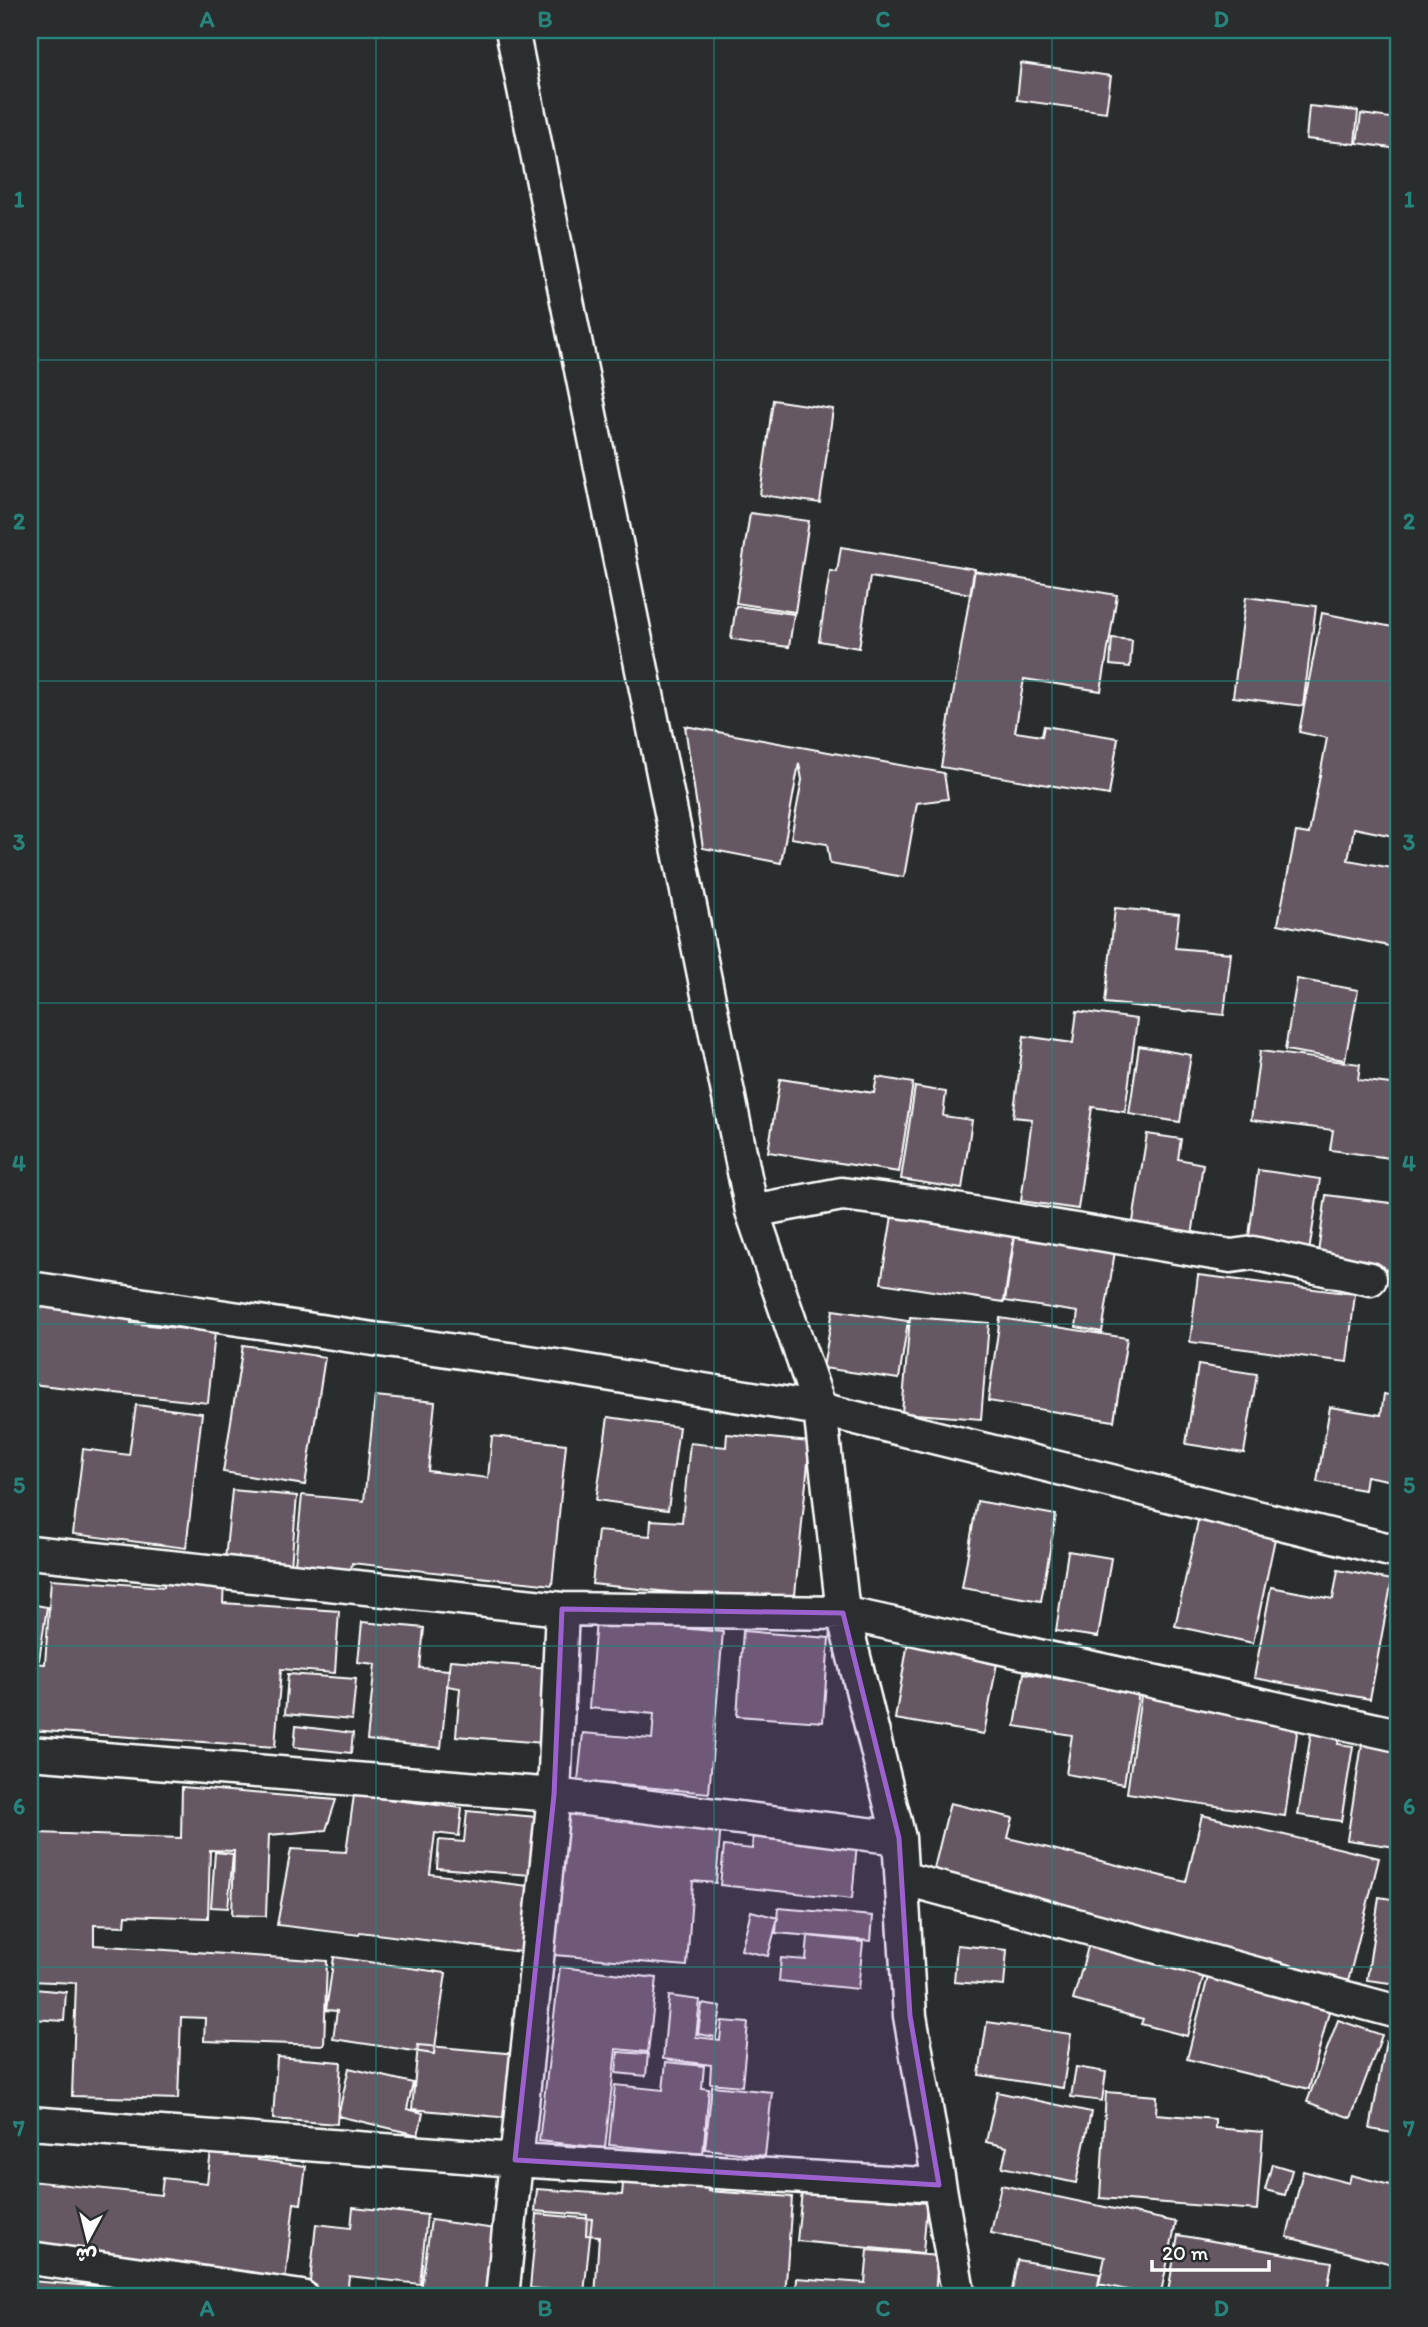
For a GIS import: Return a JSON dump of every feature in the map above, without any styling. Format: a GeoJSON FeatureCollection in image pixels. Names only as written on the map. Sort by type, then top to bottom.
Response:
{"type":"FeatureCollection","features":[{"type":"Feature","properties":{"kind":"street"},"geometry":{"type":"LineString","coordinates":[[512,30],[752,1211],[820,1409],[844,1613],[899,1838],[910,2016],[959,2297]]}},
{"type":"Feature","properties":{"kind":"street"},"geometry":{"type":"LineString","coordinates":[[752,1211],[842,1194],[920,1204],[1231,1256],[1253,1253],[1370,1279]]}},
{"type":"Feature","properties":{"kind":"street"},"geometry":{"type":"LineString","coordinates":[[30,1288],[569,1368],[820,1409],[1398,1552]]}},
{"type":"Feature","properties":{"kind":"street"},"geometry":{"type":"LineString","coordinates":[[30,1552],[562,1609],[844,1613],[1398,1735]]}},
{"type":"Feature","properties":{"kind":"street"},"geometry":{"type":"LineString","coordinates":[[502,2297],[554,1795],[562,1609]]}},
{"type":"Feature","properties":{"kind":"street"},"geometry":{"type":"LineString","coordinates":[[30,1753],[554,1795],[899,1838]]}},
{"type":"Feature","properties":{"kind":"street"},"geometry":{"type":"LineString","coordinates":[[902,1878],[1398,2012]]}},
{"type":"Feature","properties":{"kind":"street"},"geometry":{"type":"LineString","coordinates":[[30,2123],[515,2161],[939,2185]]}},
{"type":"Feature","properties":{"kind":"street"},"geometry":{"type":"LineString","coordinates":[[30,2258],[302,2297]]}},
{"type":"Feature","properties":{"kind":"highlighted area"},"geometry":{"type":"Polygon","coordinates":[[[562,1609],[843,1613],[899,1838],[910,2016],[939,2185],[515,2160],[554,1795],[562,1609]]]}},
{"type":"Feature","properties":{"kind":"building"},"geometry":{"type":"Polygon","coordinates":[[[1021,63],[1111,76],[1106,112],[1017,100],[1021,63]]]}},
{"type":"Feature","properties":{"kind":"building"},"geometry":{"type":"Polygon","coordinates":[[[1309,106],[1358,111],[1355,144],[1306,139],[1309,106]]]}},
{"type":"Feature","properties":{"kind":"building"},"geometry":{"type":"Polygon","coordinates":[[[1361,114],[1398,119],[1398,149],[1357,143],[1361,114]]]}},
{"type":"Feature","properties":{"kind":"building"},"geometry":{"type":"Polygon","coordinates":[[[773,400],[833,409],[820,503],[760,495],[773,400]]]}},
{"type":"Feature","properties":{"kind":"building"},"geometry":{"type":"Polygon","coordinates":[[[750,513],[809,521],[795,612],[736,603],[750,513]]]}},
{"type":"Feature","properties":{"kind":"building"},"geometry":{"type":"Polygon","coordinates":[[[841,547],[975,569],[971,594],[870,577],[859,648],[819,641],[830,571],[837,572],[841,547]]]}},
{"type":"Feature","properties":{"kind":"building"},"geometry":{"type":"Polygon","coordinates":[[[974,571],[1117,595],[1101,691],[1024,679],[1015,732],[1042,736],[1044,726],[1118,738],[1109,795],[941,767],[974,571]]]}},
{"type":"Feature","properties":{"kind":"building"},"geometry":{"type":"Polygon","coordinates":[[[1246,597],[1316,606],[1303,706],[1233,697],[1246,597]]]}},
{"type":"Feature","properties":{"kind":"building"},"geometry":{"type":"Polygon","coordinates":[[[736,606],[794,614],[789,647],[731,639],[736,606]]]}},
{"type":"Feature","properties":{"kind":"building"},"geometry":{"type":"Polygon","coordinates":[[[1322,613],[1398,628],[1398,837],[1354,828],[1348,860],[1398,869],[1398,925],[1394,947],[1278,924],[1296,832],[1309,834],[1327,738],[1299,732],[1322,613]]]}},
{"type":"Feature","properties":{"kind":"building"},"geometry":{"type":"Polygon","coordinates":[[[1112,638],[1132,640],[1130,667],[1110,665],[1112,638]]]}},
{"type":"Feature","properties":{"kind":"building"},"geometry":{"type":"Polygon","coordinates":[[[685,726],[944,773],[948,799],[917,803],[904,877],[830,864],[827,844],[791,838],[802,780],[799,763],[781,863],[703,848],[685,726]]]}},
{"type":"Feature","properties":{"kind":"building"},"geometry":{"type":"Polygon","coordinates":[[[1115,908],[1179,914],[1175,948],[1231,953],[1224,1015],[1105,1003],[1115,908]]]}},
{"type":"Feature","properties":{"kind":"building"},"geometry":{"type":"Polygon","coordinates":[[[1297,979],[1358,990],[1345,1060],[1285,1050],[1297,979]]]}},
{"type":"Feature","properties":{"kind":"building"},"geometry":{"type":"Polygon","coordinates":[[[1077,1011],[1137,1019],[1125,1112],[1092,1107],[1078,1209],[1021,1201],[1032,1119],[1013,1117],[1024,1036],[1073,1043],[1077,1011]]]}},
{"type":"Feature","properties":{"kind":"building"},"geometry":{"type":"Polygon","coordinates":[[[1139,1046],[1191,1055],[1180,1122],[1129,1114],[1139,1046]]]}},
{"type":"Feature","properties":{"kind":"building"},"geometry":{"type":"Polygon","coordinates":[[[1260,1051],[1360,1064],[1358,1080],[1398,1085],[1398,1159],[1330,1150],[1333,1130],[1251,1120],[1260,1051]]]}},
{"type":"Feature","properties":{"kind":"building"},"geometry":{"type":"Polygon","coordinates":[[[877,1077],[913,1083],[899,1172],[768,1152],[780,1079],[874,1093],[877,1077]]]}},
{"type":"Feature","properties":{"kind":"building"},"geometry":{"type":"Polygon","coordinates":[[[915,1087],[946,1092],[943,1116],[972,1120],[962,1189],[901,1179],[915,1087]]]}},
{"type":"Feature","properties":{"kind":"building"},"geometry":{"type":"Polygon","coordinates":[[[1147,1134],[1181,1139],[1178,1159],[1203,1164],[1192,1236],[1132,1228],[1147,1134]]]}},
{"type":"Feature","properties":{"kind":"building"},"geometry":{"type":"Polygon","coordinates":[[[1258,1170],[1320,1179],[1309,1252],[1248,1243],[1258,1170]]]}},
{"type":"Feature","properties":{"kind":"building"},"geometry":{"type":"Polygon","coordinates":[[[1326,1195],[1398,1204],[1398,1271],[1317,1260],[1326,1195]]]}},
{"type":"Feature","properties":{"kind":"building"},"geometry":{"type":"Polygon","coordinates":[[[894,1204],[1016,1224],[1004,1302],[881,1283],[894,1204]]]}},
{"type":"Feature","properties":{"kind":"building"},"geometry":{"type":"Polygon","coordinates":[[[1015,1236],[1115,1251],[1102,1332],[1076,1327],[1078,1312],[1005,1301],[1015,1236]]]}},
{"type":"Feature","properties":{"kind":"building"},"geometry":{"type":"Polygon","coordinates":[[[1198,1275],[1355,1294],[1347,1362],[1190,1342],[1198,1275]]]}},
{"type":"Feature","properties":{"kind":"building"},"geometry":{"type":"Polygon","coordinates":[[[40,1294],[133,1304],[131,1323],[215,1332],[208,1403],[31,1384],[40,1294]]]}},
{"type":"Feature","properties":{"kind":"building"},"geometry":{"type":"Polygon","coordinates":[[[833,1310],[908,1321],[899,1379],[823,1368],[833,1310]]]}},
{"type":"Feature","properties":{"kind":"building"},"geometry":{"type":"Polygon","coordinates":[[[910,1317],[989,1323],[981,1419],[902,1413],[910,1317]]]}},
{"type":"Feature","properties":{"kind":"building"},"geometry":{"type":"Polygon","coordinates":[[[1000,1318],[1127,1338],[1114,1421],[988,1401],[1000,1318]]]}},
{"type":"Feature","properties":{"kind":"building"},"geometry":{"type":"Polygon","coordinates":[[[243,1345],[325,1357],[305,1485],[223,1472],[243,1345]]]}},
{"type":"Feature","properties":{"kind":"building"},"geometry":{"type":"Polygon","coordinates":[[[1198,1365],[1257,1374],[1244,1453],[1186,1444],[1198,1365]]]}},
{"type":"Feature","properties":{"kind":"building"},"geometry":{"type":"Polygon","coordinates":[[[1384,1394],[1398,1397],[1398,1482],[1366,1476],[1364,1490],[1317,1482],[1330,1407],[1381,1415],[1384,1394]]]}},
{"type":"Feature","properties":{"kind":"building"},"geometry":{"type":"Polygon","coordinates":[[[375,1396],[435,1402],[428,1471],[488,1478],[492,1436],[566,1444],[552,1585],[352,1563],[351,1571],[295,1564],[302,1495],[364,1501],[375,1396]]]}},
{"type":"Feature","properties":{"kind":"building"},"geometry":{"type":"Polygon","coordinates":[[[136,1405],[202,1413],[186,1548],[73,1534],[83,1449],[129,1455],[136,1405]]]}},
{"type":"Feature","properties":{"kind":"building"},"geometry":{"type":"Polygon","coordinates":[[[608,1417],[679,1427],[668,1510],[596,1500],[608,1417]]]}},
{"type":"Feature","properties":{"kind":"building"},"geometry":{"type":"Polygon","coordinates":[[[727,1434],[810,1442],[794,1605],[592,1584],[598,1531],[650,1536],[651,1520],[682,1522],[690,1443],[726,1447],[727,1434]]]}},
{"type":"Feature","properties":{"kind":"building"},"geometry":{"type":"Polygon","coordinates":[[[232,1490],[297,1496],[291,1566],[225,1560],[232,1490]]]}},
{"type":"Feature","properties":{"kind":"building"},"geometry":{"type":"Polygon","coordinates":[[[977,1501],[1056,1515],[1041,1601],[962,1588],[977,1501]]]}},
{"type":"Feature","properties":{"kind":"building"},"geometry":{"type":"Polygon","coordinates":[[[1200,1512],[1277,1529],[1253,1643],[1175,1626],[1200,1512]]]}},
{"type":"Feature","properties":{"kind":"building"},"geometry":{"type":"Polygon","coordinates":[[[1068,1551],[1111,1558],[1098,1637],[1056,1631],[1068,1551]]]}},
{"type":"Feature","properties":{"kind":"building"},"geometry":{"type":"Polygon","coordinates":[[[1338,1570],[1392,1580],[1370,1699],[1254,1678],[1271,1587],[1333,1599],[1338,1570]]]}},
{"type":"Feature","properties":{"kind":"building"},"geometry":{"type":"Polygon","coordinates":[[[165,1576],[224,1581],[223,1603],[339,1611],[335,1673],[281,1669],[275,1747],[30,1730],[30,1663],[45,1664],[51,1579],[164,1587],[165,1576]]]}},
{"type":"Feature","properties":{"kind":"building"},"geometry":{"type":"Polygon","coordinates":[[[30,1604],[47,1607],[39,1660],[30,1659],[30,1604]]]}},
{"type":"Feature","properties":{"kind":"building"},"geometry":{"type":"Polygon","coordinates":[[[596,1620],[723,1632],[709,1793],[578,1781],[583,1733],[652,1739],[654,1714],[589,1708],[596,1620]]]}},
{"type":"Feature","properties":{"kind":"building"},"geometry":{"type":"Polygon","coordinates":[[[362,1622],[424,1628],[420,1668],[449,1670],[441,1748],[367,1740],[375,1664],[358,1662],[362,1622]]]}},
{"type":"Feature","properties":{"kind":"building"},"geometry":{"type":"Polygon","coordinates":[[[743,1631],[829,1638],[823,1722],[737,1716],[743,1631]]]}},
{"type":"Feature","properties":{"kind":"building"},"geometry":{"type":"Polygon","coordinates":[[[909,1636],[999,1652],[984,1734],[895,1719],[909,1636]]]}},
{"type":"Feature","properties":{"kind":"building"},"geometry":{"type":"Polygon","coordinates":[[[450,1660],[549,1668],[543,1743],[456,1736],[460,1688],[447,1686],[450,1660]]]}},
{"type":"Feature","properties":{"kind":"building"},"geometry":{"type":"Polygon","coordinates":[[[1024,1673],[1139,1692],[1124,1784],[1066,1774],[1072,1735],[1015,1726],[1024,1673]]]}},
{"type":"Feature","properties":{"kind":"building"},"geometry":{"type":"Polygon","coordinates":[[[288,1674],[356,1679],[352,1720],[285,1714],[288,1674]]]}},
{"type":"Feature","properties":{"kind":"building"},"geometry":{"type":"Polygon","coordinates":[[[1141,1696],[1299,1719],[1285,1816],[1127,1793],[1141,1696]]]}},
{"type":"Feature","properties":{"kind":"building"},"geometry":{"type":"Polygon","coordinates":[[[1313,1721],[1341,1725],[1338,1744],[1353,1746],[1341,1821],[1298,1815],[1313,1721]]]}},
{"type":"Feature","properties":{"kind":"building"},"geometry":{"type":"Polygon","coordinates":[[[296,1726],[353,1733],[351,1753],[294,1747],[296,1726]]]}},
{"type":"Feature","properties":{"kind":"building"},"geometry":{"type":"Polygon","coordinates":[[[1362,1744],[1398,1750],[1396,1847],[1347,1840],[1362,1744]]]}},
{"type":"Feature","properties":{"kind":"building"},"geometry":{"type":"Polygon","coordinates":[[[182,1787],[336,1800],[326,1830],[269,1835],[266,1916],[232,1915],[234,1851],[210,1850],[208,1918],[126,1915],[125,1926],[94,1925],[94,1945],[327,1961],[324,2045],[204,2041],[205,2018],[181,2017],[178,2099],[72,2096],[76,1983],[30,1981],[30,1923],[34,1923],[37,1833],[181,1838],[182,1787]]]}},
{"type":"Feature","properties":{"kind":"building"},"geometry":{"type":"Polygon","coordinates":[[[354,1795],[462,1808],[459,1836],[435,1833],[430,1874],[529,1886],[521,1952],[360,1932],[359,1935],[277,1925],[291,1849],[346,1852],[354,1795]]]}},
{"type":"Feature","properties":{"kind":"building"},"geometry":{"type":"Polygon","coordinates":[[[950,1803],[1013,1818],[1008,1838],[1186,1882],[1202,1815],[1379,1858],[1348,1982],[931,1881],[950,1803]]]}},
{"type":"Feature","properties":{"kind":"building"},"geometry":{"type":"Polygon","coordinates":[[[467,1811],[536,1817],[531,1875],[437,1868],[439,1840],[464,1842],[467,1811]]]}},
{"type":"Feature","properties":{"kind":"building"},"geometry":{"type":"Polygon","coordinates":[[[564,1812],[721,1824],[716,1883],[693,1881],[687,1966],[554,1955],[564,1812]]]}},
{"type":"Feature","properties":{"kind":"building"},"geometry":{"type":"Polygon","coordinates":[[[753,1833],[857,1844],[852,1899],[720,1885],[724,1846],[752,1849],[753,1833]]]}},
{"type":"Feature","properties":{"kind":"building"},"geometry":{"type":"Polygon","coordinates":[[[1398,1841],[1398,1878],[1392,1877],[1398,1841]]]}},
{"type":"Feature","properties":{"kind":"building"},"geometry":{"type":"Polygon","coordinates":[[[215,1852],[233,1854],[228,1908],[211,1907],[215,1852]]]}},
{"type":"Feature","properties":{"kind":"building"},"geometry":{"type":"Polygon","coordinates":[[[1379,1897],[1398,1900],[1398,1984],[1367,1980],[1379,1897]]]}},
{"type":"Feature","properties":{"kind":"building"},"geometry":{"type":"Polygon","coordinates":[[[778,1908],[873,1916],[871,1941],[776,1933],[778,1908]]]}},
{"type":"Feature","properties":{"kind":"building"},"geometry":{"type":"Polygon","coordinates":[[[751,1911],[778,1918],[768,1956],[741,1950],[751,1911]]]}},
{"type":"Feature","properties":{"kind":"building"},"geometry":{"type":"Polygon","coordinates":[[[808,1936],[863,1942],[858,1989],[779,1981],[781,1958],[806,1960],[808,1936]]]}},
{"type":"Feature","properties":{"kind":"building"},"geometry":{"type":"Polygon","coordinates":[[[1090,1940],[1205,1971],[1187,2036],[1141,2024],[1143,2019],[1073,2000],[1090,1940]]]}},
{"type":"Feature","properties":{"kind":"building"},"geometry":{"type":"Polygon","coordinates":[[[957,1945],[1007,1950],[1004,1986],[954,1982],[957,1945]]]}},
{"type":"Feature","properties":{"kind":"building"},"geometry":{"type":"Polygon","coordinates":[[[334,1957],[446,1973],[434,2054],[333,2039],[337,2011],[326,2010],[334,1957]]]}},
{"type":"Feature","properties":{"kind":"building"},"geometry":{"type":"Polygon","coordinates":[[[560,1967],[657,1978],[648,2052],[616,2049],[605,2148],[539,2141],[560,1967]]]}},
{"type":"Feature","properties":{"kind":"building"},"geometry":{"type":"Polygon","coordinates":[[[1210,1969],[1332,2000],[1309,2089],[1187,2059],[1210,1969]]]}},
{"type":"Feature","properties":{"kind":"building"},"geometry":{"type":"Polygon","coordinates":[[[34,1989],[66,1992],[64,2021],[32,2019],[34,1989]]]}},
{"type":"Feature","properties":{"kind":"building"},"geometry":{"type":"Polygon","coordinates":[[[669,1996],[700,2000],[696,2037],[720,2040],[722,2021],[748,2023],[742,2086],[710,2083],[711,2065],[663,2059],[669,1996]]]}},
{"type":"Feature","properties":{"kind":"building"},"geometry":{"type":"Polygon","coordinates":[[[702,2004],[721,2007],[716,2037],[698,2034],[702,2004]]]}},
{"type":"Feature","properties":{"kind":"building"},"geometry":{"type":"Polygon","coordinates":[[[1338,2020],[1382,2035],[1351,2118],[1307,2102],[1338,2020]]]}},
{"type":"Feature","properties":{"kind":"building"},"geometry":{"type":"Polygon","coordinates":[[[987,2022],[1071,2034],[1063,2088],[979,2075],[987,2022]]]}},
{"type":"Feature","properties":{"kind":"building"},"geometry":{"type":"Polygon","coordinates":[[[1386,2041],[1398,2043],[1398,2134],[1370,2129],[1386,2041]]]}},
{"type":"Feature","properties":{"kind":"building"},"geometry":{"type":"Polygon","coordinates":[[[418,2045],[516,2054],[510,2118],[412,2109],[418,2045]]]}},
{"type":"Feature","properties":{"kind":"building"},"geometry":{"type":"Polygon","coordinates":[[[618,2052],[648,2054],[646,2076],[616,2073],[618,2052]]]}},
{"type":"Feature","properties":{"kind":"building"},"geometry":{"type":"Polygon","coordinates":[[[277,2057],[341,2062],[337,2124],[273,2119],[277,2057]]]}},
{"type":"Feature","properties":{"kind":"building"},"geometry":{"type":"Polygon","coordinates":[[[666,2062],[704,2066],[702,2088],[709,2089],[703,2154],[609,2145],[615,2085],[663,2090],[666,2062]]]}},
{"type":"Feature","properties":{"kind":"building"},"geometry":{"type":"Polygon","coordinates":[[[1076,2067],[1106,2072],[1102,2101],[1071,2097],[1076,2067]]]}},
{"type":"Feature","properties":{"kind":"building"},"geometry":{"type":"Polygon","coordinates":[[[349,2068],[413,2083],[407,2109],[423,2113],[418,2135],[338,2116],[349,2068]]]}},
{"type":"Feature","properties":{"kind":"building"},"geometry":{"type":"Polygon","coordinates":[[[712,2086],[772,2092],[765,2156],[705,2149],[712,2086]]]}},
{"type":"Feature","properties":{"kind":"building"},"geometry":{"type":"Polygon","coordinates":[[[997,2092],[1091,2112],[1076,2183],[1002,2167],[1007,2147],[986,2142],[997,2092]]]}},
{"type":"Feature","properties":{"kind":"building"},"geometry":{"type":"Polygon","coordinates":[[[1106,2092],[1157,2096],[1156,2114],[1215,2119],[1215,2128],[1263,2132],[1257,2210],[1100,2198],[1106,2092]]]}},
{"type":"Feature","properties":{"kind":"building"},"geometry":{"type":"Polygon","coordinates":[[[212,2143],[260,2148],[258,2160],[306,2166],[301,2204],[294,2203],[285,2282],[30,2251],[30,2181],[161,2195],[163,2178],[207,2183],[212,2143]]]}},
{"type":"Feature","properties":{"kind":"building"},"geometry":{"type":"Polygon","coordinates":[[[1272,2164],[1292,2170],[1285,2195],[1265,2190],[1272,2164]]]}},
{"type":"Feature","properties":{"kind":"building"},"geometry":{"type":"Polygon","coordinates":[[[1303,2171],[1349,2183],[1351,2175],[1398,2187],[1398,2241],[1392,2264],[1287,2237],[1303,2171]]]}},
{"type":"Feature","properties":{"kind":"building"},"geometry":{"type":"Polygon","coordinates":[[[624,2173],[709,2178],[708,2191],[792,2197],[785,2297],[595,2297],[599,2236],[586,2235],[587,2215],[535,2211],[537,2189],[622,2195],[624,2173]]]}},
{"type":"Feature","properties":{"kind":"building"},"geometry":{"type":"Polygon","coordinates":[[[1001,2185],[1176,2222],[1160,2297],[1099,2284],[1105,2257],[991,2233],[1001,2185]]]}},
{"type":"Feature","properties":{"kind":"building"},"geometry":{"type":"Polygon","coordinates":[[[802,2191],[927,2203],[923,2253],[797,2241],[802,2191]]]}},
{"type":"Feature","properties":{"kind":"building"},"geometry":{"type":"Polygon","coordinates":[[[353,2207],[427,2215],[420,2284],[349,2276],[347,2295],[309,2291],[316,2224],[351,2228],[353,2207]]]}},
{"type":"Feature","properties":{"kind":"building"},"geometry":{"type":"Polygon","coordinates":[[[537,2214],[592,2219],[584,2293],[530,2288],[537,2214]]]}},
{"type":"Feature","properties":{"kind":"building"},"geometry":{"type":"Polygon","coordinates":[[[431,2220],[496,2229],[486,2297],[421,2290],[431,2220]]]}},
{"type":"Feature","properties":{"kind":"building"},"geometry":{"type":"Polygon","coordinates":[[[1178,2235],[1332,2262],[1326,2297],[1167,2297],[1178,2235]]]}},
{"type":"Feature","properties":{"kind":"building"},"geometry":{"type":"Polygon","coordinates":[[[868,2250],[938,2256],[935,2297],[796,2297],[797,2278],[865,2283],[868,2250]]]}},
{"type":"Feature","properties":{"kind":"building"},"geometry":{"type":"Polygon","coordinates":[[[1017,2260],[1100,2274],[1096,2297],[1011,2297],[1017,2260]]]}},
{"type":"Feature","properties":{"kind":"building"},"geometry":{"type":"Polygon","coordinates":[[[30,2281],[106,2287],[106,2297],[30,2297],[30,2281]]]}},
{"type":"Feature","properties":{"kind":"building"},"geometry":{"type":"Polygon","coordinates":[[[1391,2284],[1398,2285],[1398,2297],[1388,2297],[1391,2284]]]}}]}
